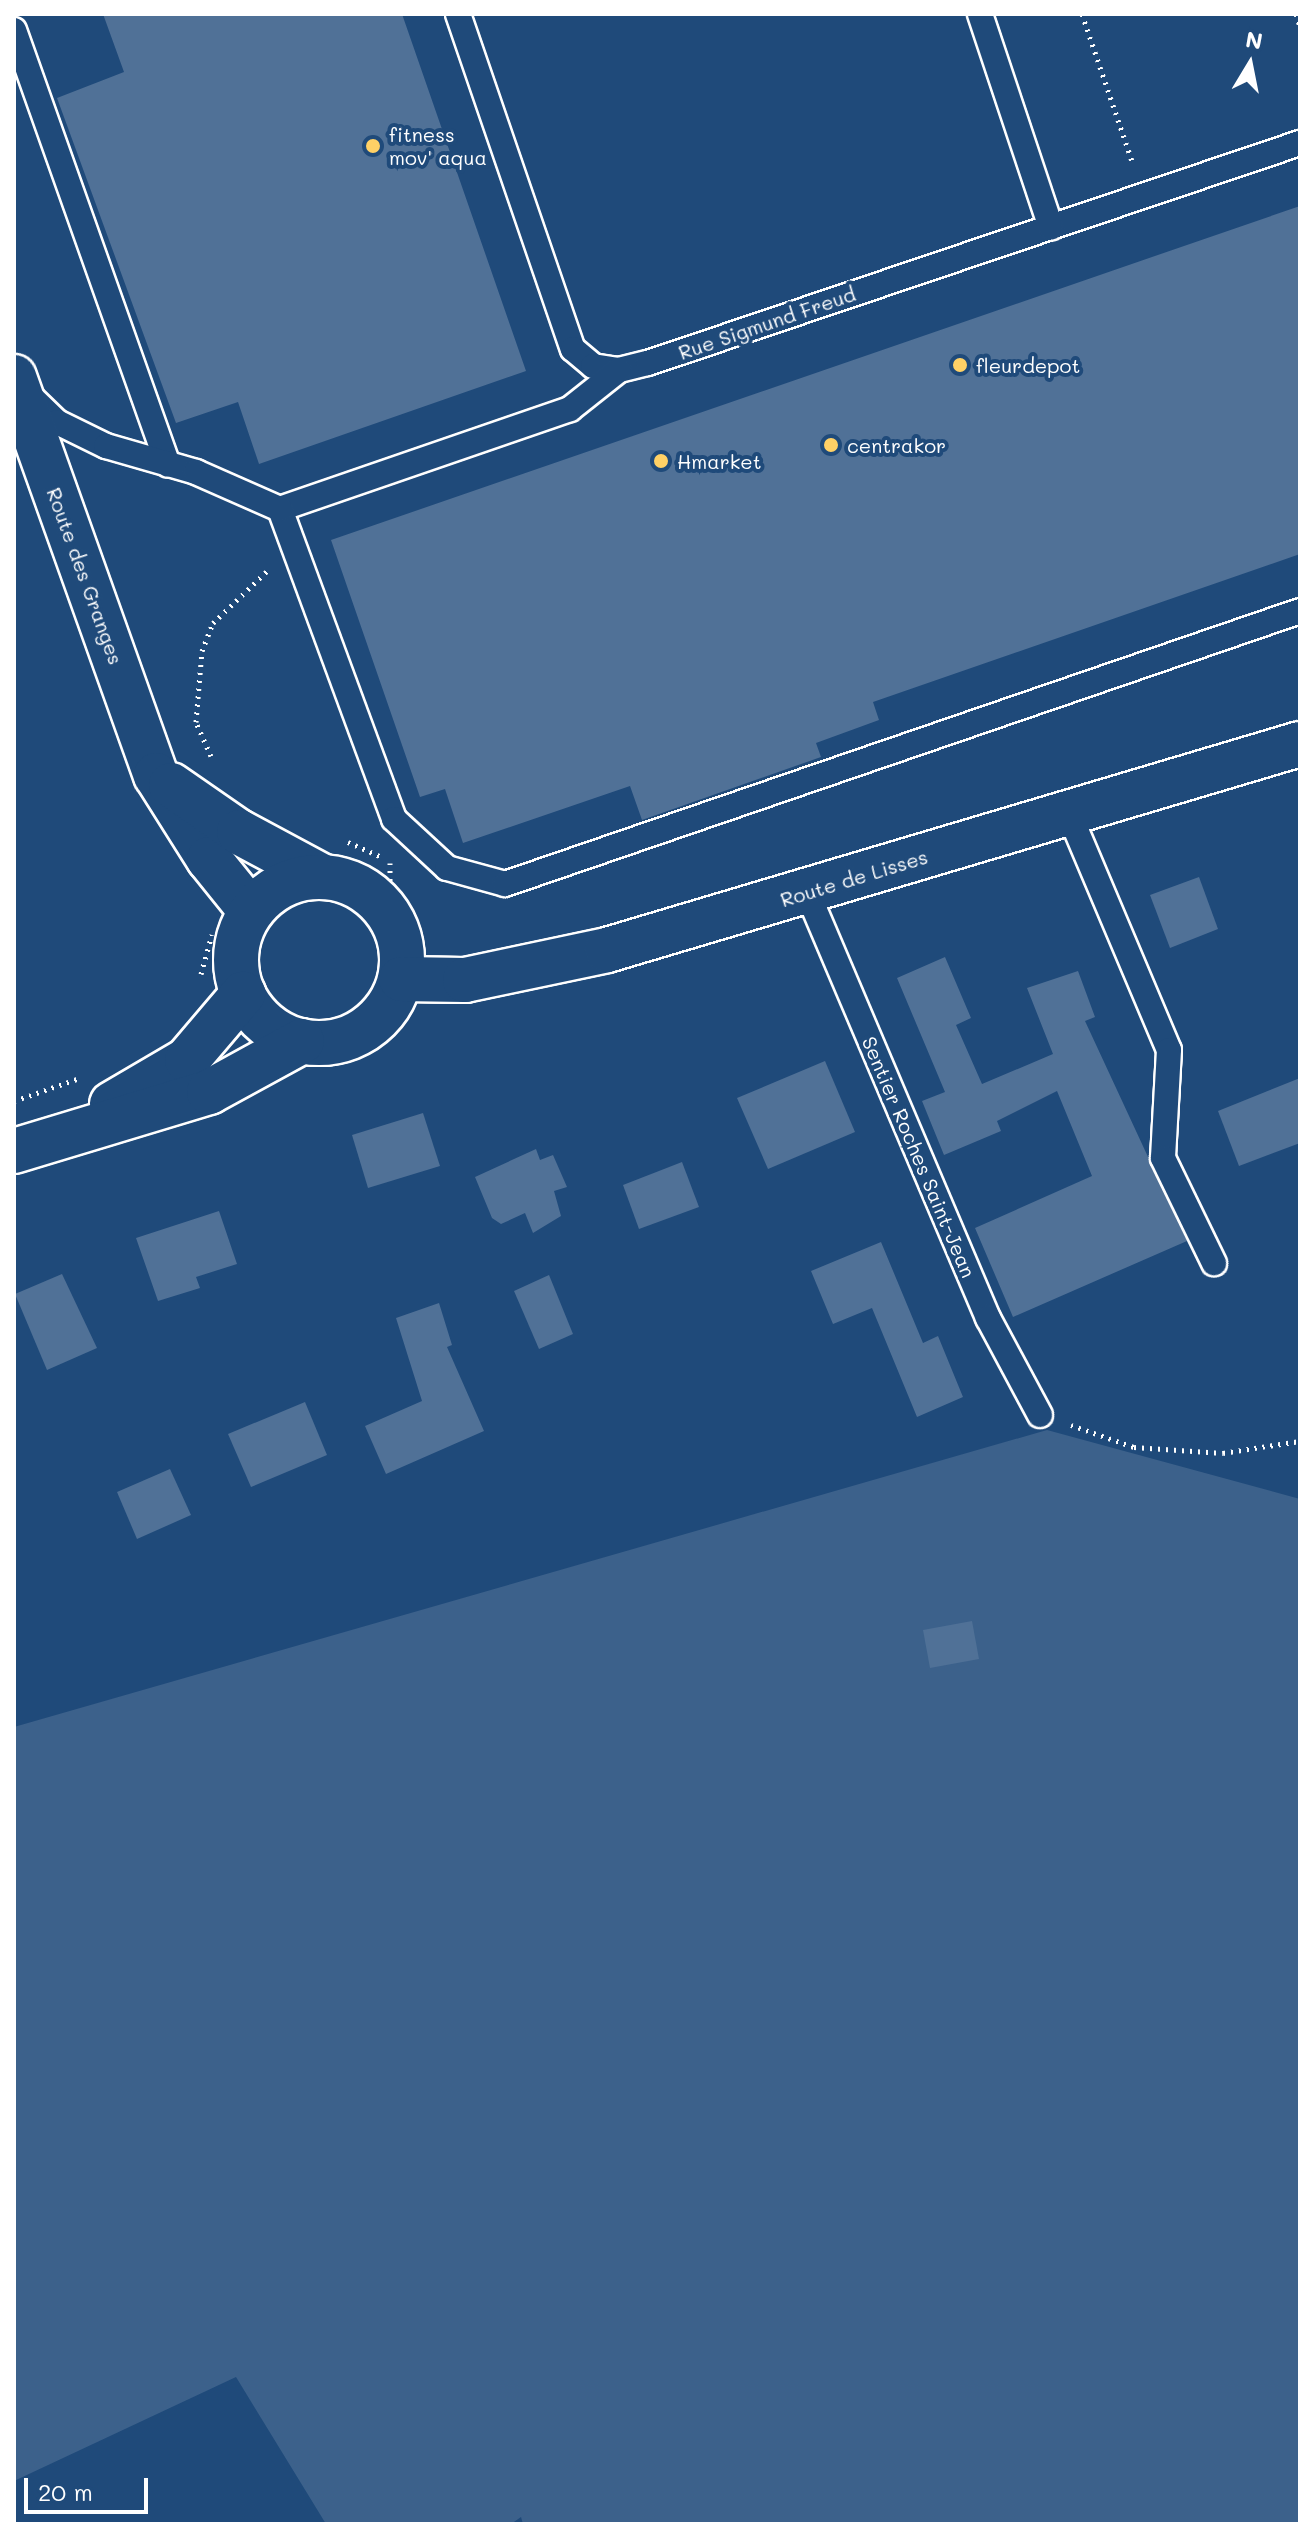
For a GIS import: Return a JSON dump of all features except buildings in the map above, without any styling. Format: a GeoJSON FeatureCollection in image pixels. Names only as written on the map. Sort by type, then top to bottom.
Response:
{"type":"FeatureCollection","features":[{"type":"Feature","properties":{"kind":"street","name":"Route des Granges"},"geometry":{"type":"LineString","coordinates":[[15,380],[156,775],[209,859],[251,911]]}},
{"type":"Feature","properties":{"kind":"street","name":"Route de Lisses"},"geometry":{"type":"LineString","coordinates":[[401,979],[465,980],[607,950],[808,894],[1068,811],[1300,744]]}},
{"type":"Feature","properties":{"kind":"street"},"geometry":{"type":"LineString","coordinates":[[156,775],[239,832],[321,876],[386,886],[402,950],[401,979],[391,1003],[364,1029],[328,1042],[302,1041],[278,1032],[243,994],[238,952],[251,911],[270,892],[321,876]]}},
{"type":"Feature","properties":{"kind":"street"},"geometry":{"type":"LineString","coordinates":[[30,1147],[187,1060],[243,994]]}},
{"type":"Feature","properties":{"kind":"street"},"geometry":{"type":"LineString","coordinates":[[30,1147],[209,1092],[302,1041]]}},
{"type":"Feature","properties":{"kind":"lane"},"geometry":{"type":"LineString","coordinates":[[458,14],[573,349],[593,366],[619,370]]}},
{"type":"Feature","properties":{"kind":"lane"},"geometry":{"type":"LineString","coordinates":[[980,14],[1051,227]]}},
{"type":"Feature","properties":{"kind":"lane"},"geometry":{"type":"LineString","coordinates":[[14,30],[168,465]]}},
{"type":"Feature","properties":{"kind":"lane","name":"Rue Sigmund Freud"},"geometry":{"type":"LineString","coordinates":[[619,370],[1300,143]]}},
{"type":"Feature","properties":{"kind":"lane"},"geometry":{"type":"LineString","coordinates":[[15,380],[57,422],[106,446],[168,465],[280,509],[570,409],[619,370]]}},
{"type":"Feature","properties":{"kind":"lane"},"geometry":{"type":"LineString","coordinates":[[280,509],[394,819],[447,868],[505,884],[1300,611]]}},
{"type":"Feature","properties":{"kind":"lane"},"geometry":{"type":"LineString","coordinates":[[1068,811],[1169,1050],[1163,1158],[1214,1263]]}},
{"type":"Feature","properties":{"kind":"lane","name":"Sentier Roches Saint-Jean"},"geometry":{"type":"LineString","coordinates":[[808,894],[988,1318],[1040,1415]]}},
{"type":"Feature","properties":{"kind":"path"},"geometry":{"type":"LineString","coordinates":[[1082,14],[1144,196]]}},
{"type":"Feature","properties":{"kind":"path"},"geometry":{"type":"LineString","coordinates":[[1296,14],[1300,26]]}},
{"type":"Feature","properties":{"kind":"path"},"geometry":{"type":"LineString","coordinates":[[206,752],[194,700],[213,623],[292,541]]}},
{"type":"Feature","properties":{"kind":"path"},"geometry":{"type":"LineString","coordinates":[[1040,1415],[1134,1447],[1223,1453],[1300,1441]]}},
{"type":"Feature","properties":{"kind":"shaded area"},"geometry":{"type":"Polygon","coordinates":[[[1047,1430],[1300,1499],[1300,2524],[523,2524],[521,2517],[511,2524],[326,2524],[236,2377],[14,2481],[14,1727],[1047,1430]]]}},
{"type":"Feature","properties":{"kind":"place","name":"fitness mov' aqua"},"geometry":{"type":"Point","coordinates":[373,146]}},
{"type":"Feature","properties":{"kind":"place","name":"fleurdepot"},"geometry":{"type":"Point","coordinates":[960,365]}},
{"type":"Feature","properties":{"kind":"place","name":"centrakor"},"geometry":{"type":"Point","coordinates":[831,445]}},
{"type":"Feature","properties":{"kind":"place","name":"Hmarket"},"geometry":{"type":"Point","coordinates":[661,461]}}]}
